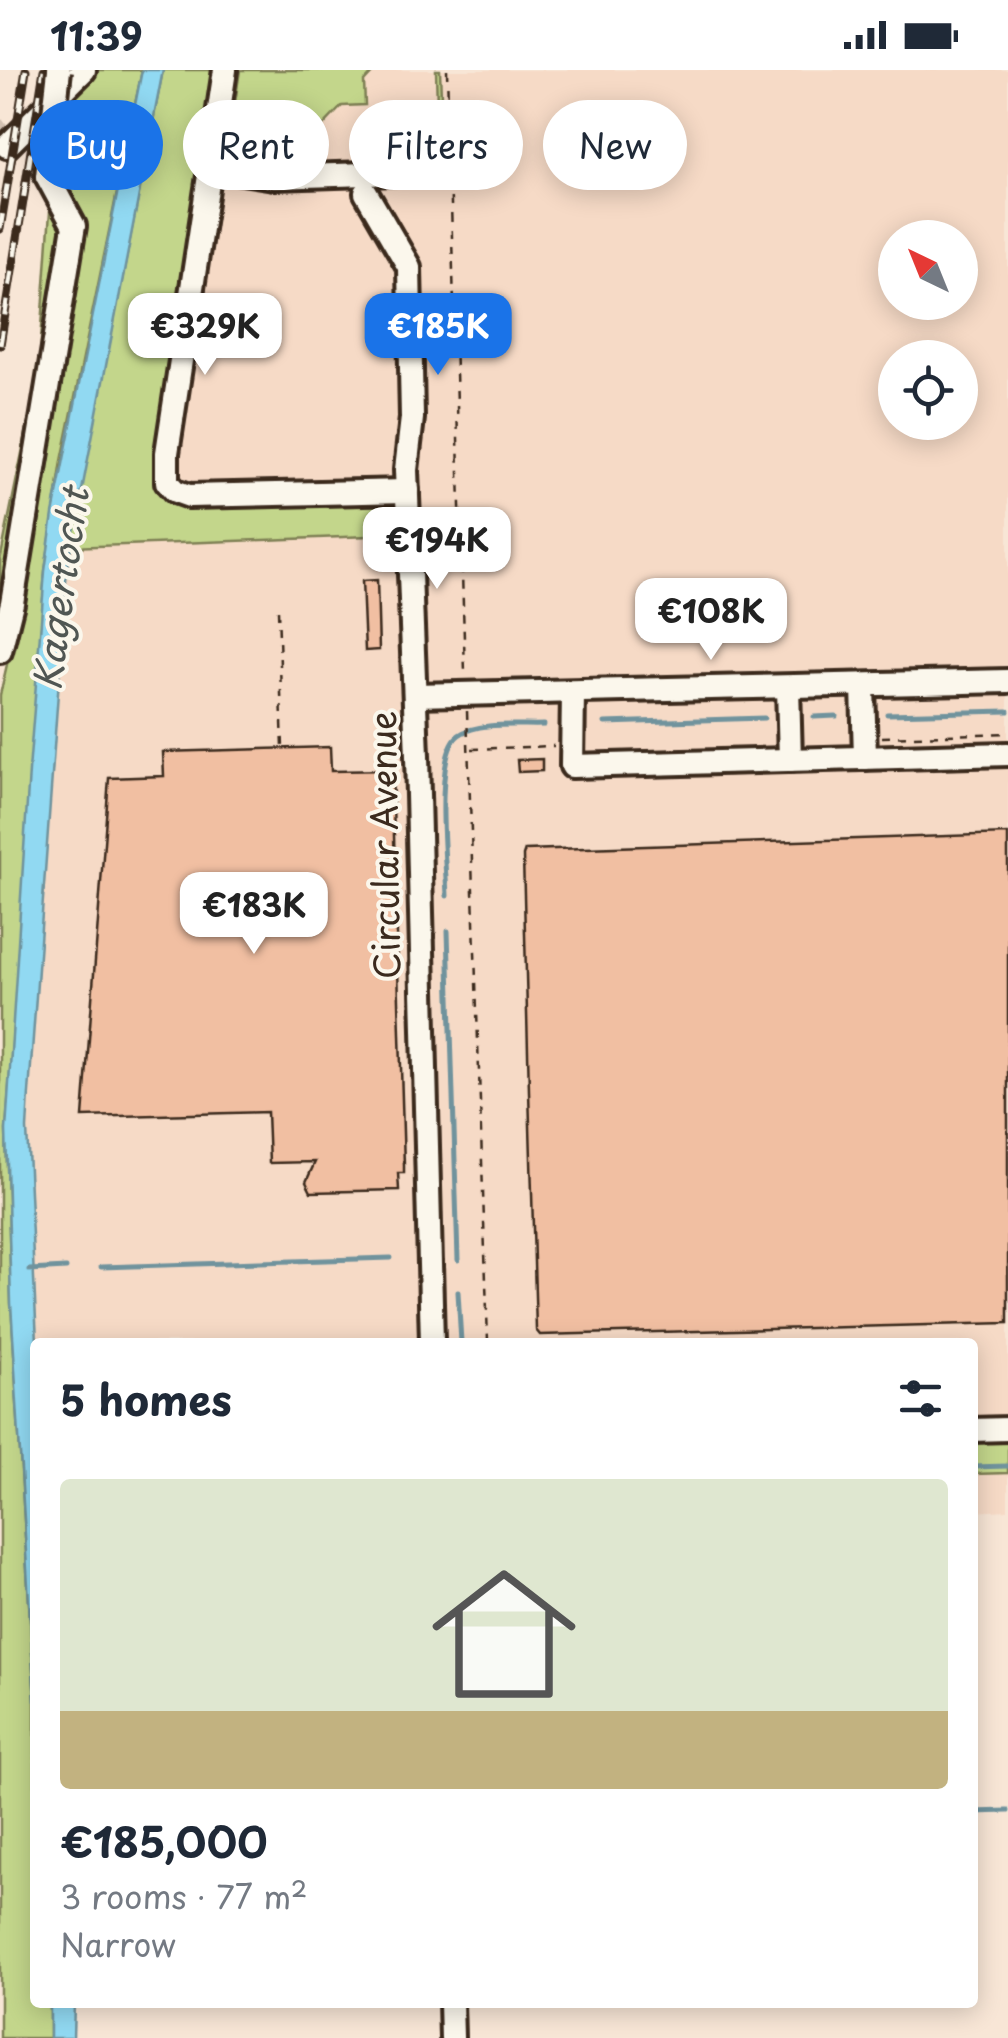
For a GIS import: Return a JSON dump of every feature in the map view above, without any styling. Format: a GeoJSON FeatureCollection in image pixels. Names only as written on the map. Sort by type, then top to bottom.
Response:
{"type":"FeatureCollection","features":[{"type":"Feature","properties":{"kind":"street"},"geometry":{"type":"LineString","coordinates":[[0,651],[12,604],[74,226],[47,176],[59,70]]}},
{"type":"Feature","properties":{"kind":"street"},"geometry":{"type":"LineString","coordinates":[[68,70],[8,137],[84,70]]}},
{"type":"Feature","properties":{"kind":"street"},"geometry":{"type":"LineString","coordinates":[[220,100],[225,70]]}},
{"type":"Feature","properties":{"kind":"street"},"geometry":{"type":"LineString","coordinates":[[206,190],[165,469],[167,482],[175,491],[189,496],[407,491]]}},
{"type":"Feature","properties":{"kind":"street"},"geometry":{"type":"LineString","coordinates":[[366,193],[409,267],[412,418],[407,491],[415,695]]}},
{"type":"Feature","properties":{"kind":"street","name":"Circular Avenue"},"geometry":{"type":"LineString","coordinates":[[432,1338],[415,695],[467,704],[573,693],[1008,680]]}},
{"type":"Feature","properties":{"kind":"street"},"geometry":{"type":"LineString","coordinates":[[863,685],[865,758]]}},
{"type":"Feature","properties":{"kind":"street"},"geometry":{"type":"LineString","coordinates":[[788,687],[790,760]]}},
{"type":"Feature","properties":{"kind":"street"},"geometry":{"type":"LineString","coordinates":[[573,693],[572,766],[1008,754]]}},
{"type":"Feature","properties":{"kind":"street"},"geometry":{"type":"LineString","coordinates":[[978,1430],[1008,1428]]}},
{"type":"Feature","properties":{"kind":"street"},"geometry":{"type":"LineString","coordinates":[[451,2008],[452,2038]]}},
{"type":"Feature","properties":{"kind":"path"},"geometry":{"type":"LineString","coordinates":[[447,70],[488,1338]]}},
{"type":"Feature","properties":{"kind":"path"},"geometry":{"type":"LineString","coordinates":[[278,610],[283,748]]}},
{"type":"Feature","properties":{"kind":"shaded area"},"geometry":{"type":"Polygon","coordinates":[[[154,70],[1008,70],[1008,1510],[978,1512],[978,1338],[35,1338],[22,1122],[56,567],[130,190],[163,190],[163,100],[148,100],[154,70]]]}},
{"type":"Feature","properties":{"kind":"green space"},"geometry":{"type":"Polygon","coordinates":[[[94,70],[142,70],[136,100],[67,100],[94,70]]]}},
{"type":"Feature","properties":{"kind":"green space"},"geometry":{"type":"Polygon","coordinates":[[[163,70],[217,70],[212,100],[183,100],[183,190],[198,190],[157,458],[155,476],[159,487],[391,499],[396,503],[396,535],[70,547],[140,190],[163,190],[163,100],[157,100],[163,70]]]}},
{"type":"Feature","properties":{"kind":"green space"},"geometry":{"type":"Polygon","coordinates":[[[240,70],[375,70],[364,82],[365,100],[349,100],[349,106],[342,106],[329,120],[329,100],[235,100],[240,70]]]}},
{"type":"Feature","properties":{"kind":"green space"},"geometry":{"type":"Polygon","coordinates":[[[436,70],[440,70],[441,100],[437,100],[436,70]]]}},
{"type":"Feature","properties":{"kind":"green space"},"geometry":{"type":"Polygon","coordinates":[[[52,190],[117,190],[62,461],[45,571],[6,1130],[11,1303],[30,1619],[30,2008],[50,2008],[50,2038],[0,2038],[0,695],[14,634],[0,608],[0,561],[39,370],[52,190]]]}},
{"type":"Feature","properties":{"kind":"green space"},"geometry":{"type":"Polygon","coordinates":[[[1008,1441],[1008,1473],[978,1474],[978,1442],[1008,1441]]]}},
{"type":"Feature","properties":{"kind":"water"},"geometry":{"type":"Polygon","coordinates":[[[142,70],[163,70],[157,100],[136,100],[142,70]]]}},
{"type":"Feature","properties":{"kind":"water","name":"Kagertocht"},"geometry":{"type":"Polygon","coordinates":[[[118,190],[140,190],[67,568],[27,1129],[37,1338],[30,1338],[30,1619],[11,1303],[6,1130],[45,571],[118,190]]]}},
{"type":"Feature","properties":{"kind":"water"},"geometry":{"type":"Polygon","coordinates":[[[50,2008],[74,2008],[73,2038],[50,2038],[50,2008]]]}},
{"type":"Feature","properties":{"kind":"building"},"geometry":{"type":"Polygon","coordinates":[[[377,580],[379,650],[365,651],[362,581],[377,580]]]}},
{"type":"Feature","properties":{"kind":"building"},"geometry":{"type":"Polygon","coordinates":[[[330,747],[331,771],[392,770],[404,1166],[404,1173],[398,1173],[399,1190],[311,1192],[306,1182],[315,1162],[269,1163],[267,1112],[83,1117],[109,778],[164,776],[163,752],[330,747]]]}},
{"type":"Feature","properties":{"kind":"building"},"geometry":{"type":"Polygon","coordinates":[[[542,759],[542,771],[518,772],[517,760],[542,759]]]}},
{"type":"Feature","properties":{"kind":"building"},"geometry":{"type":"Polygon","coordinates":[[[1008,834],[1008,1323],[540,1335],[536,1330],[525,850],[1008,834]]]}},
{"type":"Feature","properties":{"kind":"waterway"},"geometry":{"type":"LineString","coordinates":[[887,714],[1008,711]]}},
{"type":"Feature","properties":{"kind":"waterway"},"geometry":{"type":"LineString","coordinates":[[814,717],[836,716]]}},
{"type":"Feature","properties":{"kind":"waterway"},"geometry":{"type":"LineString","coordinates":[[605,723],[764,718]]}},
{"type":"Feature","properties":{"kind":"waterway"},"geometry":{"type":"LineString","coordinates":[[447,896],[444,786],[451,746],[459,735],[477,728],[544,725]]}},
{"type":"Feature","properties":{"kind":"waterway"},"geometry":{"type":"LineString","coordinates":[[448,931],[458,1260]]}},
{"type":"Feature","properties":{"kind":"waterway"},"geometry":{"type":"LineString","coordinates":[[101,1267],[391,1258]]}},
{"type":"Feature","properties":{"kind":"waterway"},"geometry":{"type":"LineString","coordinates":[[29,1270],[66,1268]]}},
{"type":"Feature","properties":{"kind":"waterway"},"geometry":{"type":"LineString","coordinates":[[458,1292],[461,1338]]}},
{"type":"Feature","properties":{"kind":"waterway"},"geometry":{"type":"LineString","coordinates":[[978,1467],[1008,1466]]}},
{"type":"Feature","properties":{"kind":"waterway"},"geometry":{"type":"LineString","coordinates":[[978,1812],[1008,1811]]}},
{"type":"Feature","properties":{"kind":"tunnel"},"geometry":{"type":"LineString","coordinates":[[0,135],[9,128]]}},
{"type":"Feature","properties":{"kind":"railway"},"geometry":{"type":"LineString","coordinates":[[0,229],[26,70]]}},
{"type":"Feature","properties":{"kind":"railway"},"geometry":{"type":"LineString","coordinates":[[0,345],[44,70]]}}]}
